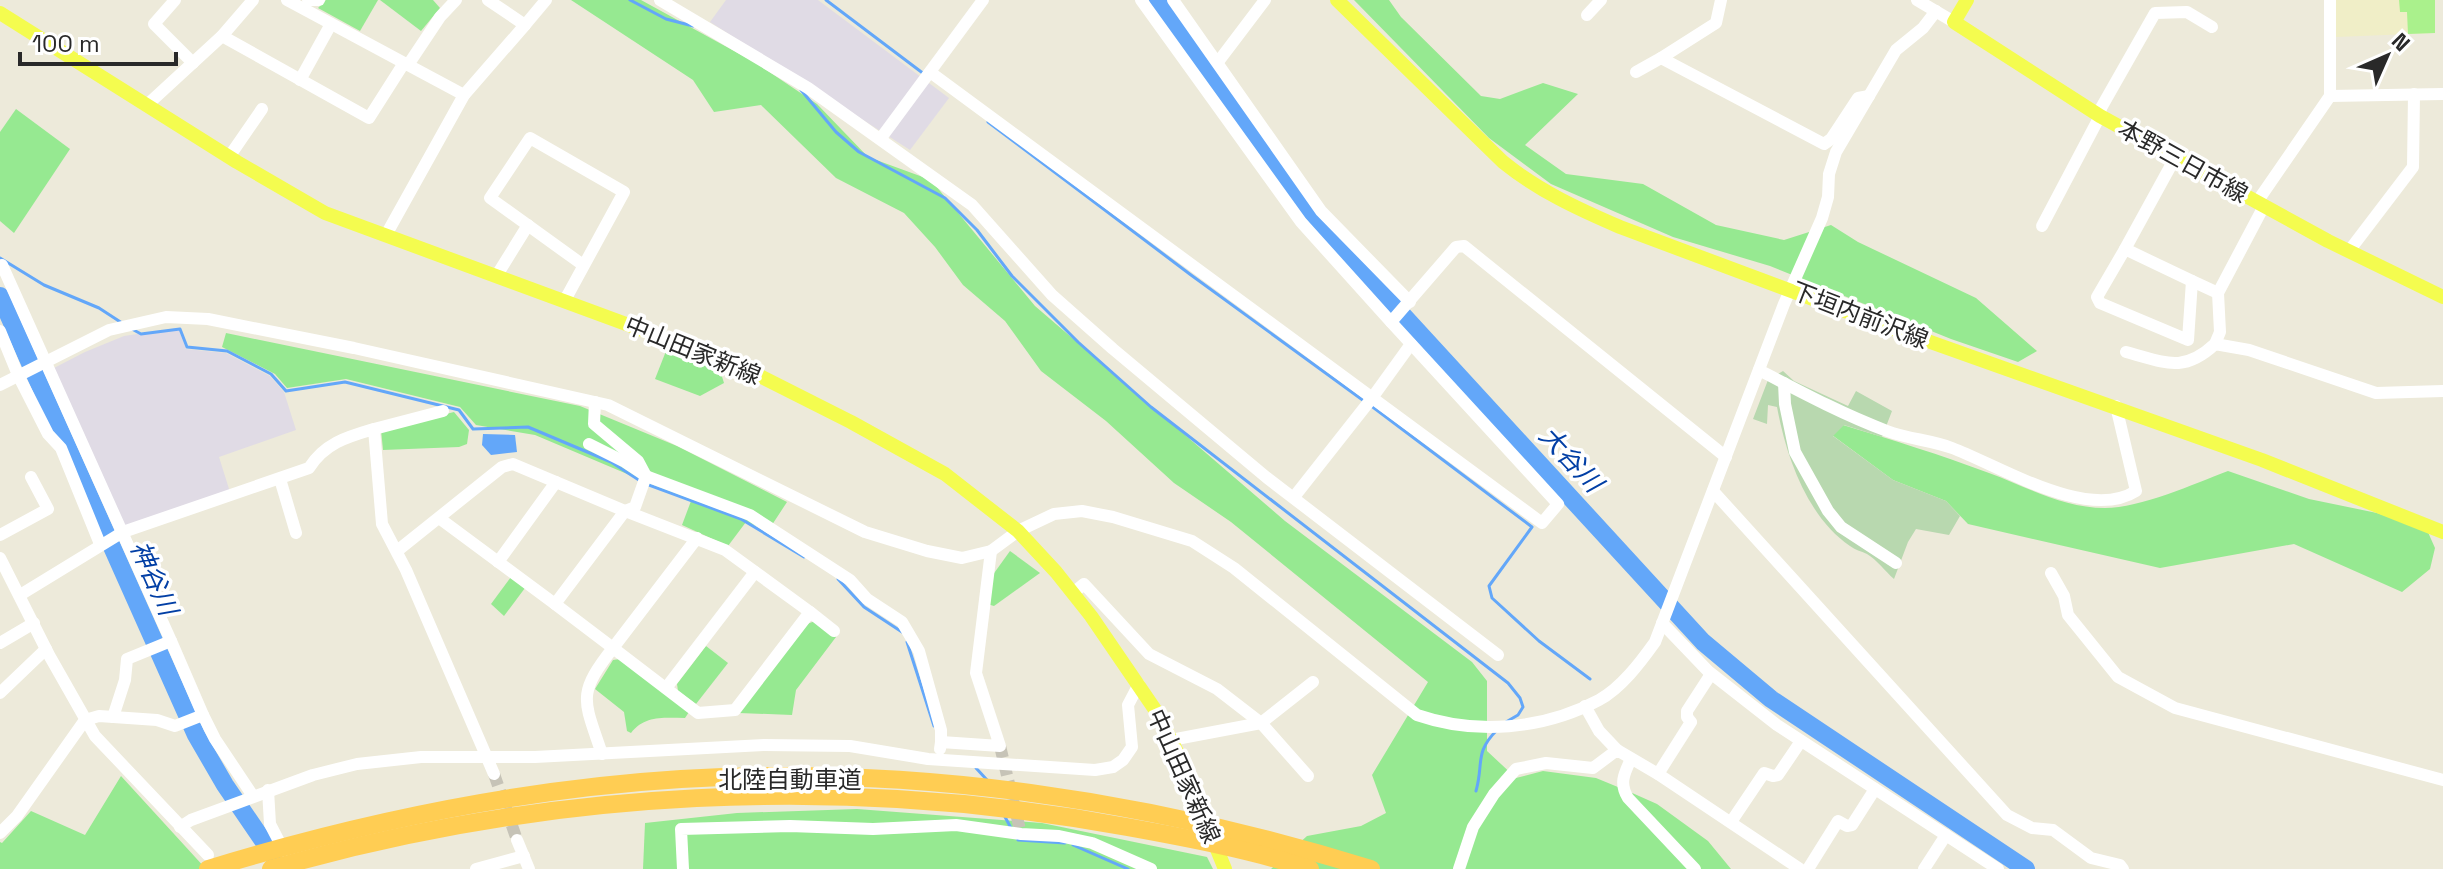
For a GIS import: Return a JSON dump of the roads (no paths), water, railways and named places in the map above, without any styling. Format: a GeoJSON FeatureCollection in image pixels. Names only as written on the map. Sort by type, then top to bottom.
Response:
{"type":"FeatureCollection","features":[{"type":"Feature","properties":{"kind":"highway","name":"北陸自動車道"},"geometry":{"type":"LineString","coordinates":[[213,863],[438,810],[596,787],[681,779],[844,778],[943,783],[1081,800],[1226,828],[1371,869]]}},
{"type":"Feature","properties":{"kind":"highway","name":"北陸自動車道"},"geometry":{"type":"LineString","coordinates":[[271,869],[414,833],[520,814],[682,798],[762,795],[856,796],[1004,807],[1151,831],[1310,869]]}},
{"type":"Feature","properties":{"kind":"main road","name":"下垣内前沢線"},"geometry":{"type":"LineString","coordinates":[[1337,0],[1484,144],[1529,182],[1581,210],[1877,323],[2116,406],[2362,498],[2443,532]]}},
{"type":"Feature","properties":{"kind":"main road"},"geometry":{"type":"LineString","coordinates":[[1954,22],[1967,0]]}},
{"type":"Feature","properties":{"kind":"main road","name":"中山田家新線"},"geometry":{"type":"LineString","coordinates":[[0,13],[229,157],[325,213],[740,366],[945,474],[1018,531],[1073,593],[1139,684],[1171,740],[1225,869]]}},
{"type":"Feature","properties":{"kind":"main road","name":"本野三日市線"},"geometry":{"type":"LineString","coordinates":[[1954,22],[2100,116],[2349,251],[2443,297]]}},
{"type":"Feature","properties":{"kind":"street"},"geometry":{"type":"LineString","coordinates":[[175,0],[154,24],[193,63]]}},
{"type":"Feature","properties":{"kind":"street"},"geometry":{"type":"LineString","coordinates":[[147,105],[222,36],[253,0]]}},
{"type":"Feature","properties":{"kind":"street"},"geometry":{"type":"LineString","coordinates":[[287,0],[464,95]]}},
{"type":"Feature","properties":{"kind":"street"},"geometry":{"type":"LineString","coordinates":[[308,0],[319,0]]}},
{"type":"Feature","properties":{"kind":"street"},"geometry":{"type":"LineString","coordinates":[[222,36],[369,118],[440,17],[456,0]]}},
{"type":"Feature","properties":{"kind":"street"},"geometry":{"type":"LineString","coordinates":[[488,0],[525,25]]}},
{"type":"Feature","properties":{"kind":"street"},"geometry":{"type":"LineString","coordinates":[[386,235],[464,95],[546,0]]}},
{"type":"Feature","properties":{"kind":"street"},"geometry":{"type":"LineString","coordinates":[[660,0],[808,88],[972,205],[1052,295],[1254,468],[1498,655]]}},
{"type":"Feature","properties":{"kind":"street"},"geometry":{"type":"LineString","coordinates":[[930,72],[1542,523],[1558,504],[1301,222],[1141,0]]}},
{"type":"Feature","properties":{"kind":"street"},"geometry":{"type":"LineString","coordinates":[[1173,0],[1321,211],[1410,302]]}},
{"type":"Feature","properties":{"kind":"street"},"geometry":{"type":"LineString","coordinates":[[1218,62],[1265,0]]}},
{"type":"Feature","properties":{"kind":"street"},"geometry":{"type":"LineString","coordinates":[[1587,15],[1601,0]]}},
{"type":"Feature","properties":{"kind":"street"},"geometry":{"type":"LineString","coordinates":[[1636,72],[1716,23],[1721,0]]}},
{"type":"Feature","properties":{"kind":"street"},"geometry":{"type":"LineString","coordinates":[[1917,0],[1954,22]]}},
{"type":"Feature","properties":{"kind":"street"},"geometry":{"type":"LineString","coordinates":[[2126,352],[2164,362],[2189,363],[2203,356],[2215,344],[2220,332],[2218,293],[2260,204],[2330,96],[2330,0]]}},
{"type":"Feature","properties":{"kind":"street"},"geometry":{"type":"LineString","coordinates":[[881,138],[982,1]]}},
{"type":"Feature","properties":{"kind":"street"},"geometry":{"type":"LineString","coordinates":[[0,385],[109,330],[166,317],[208,319],[608,405],[865,532],[927,551],[962,558],[991,551],[1018,531],[1054,514],[1082,511],[1113,517],[1192,541],[1234,568],[1417,715],[1444,724],[1510,728],[1555,718],[1600,700],[1635,669],[1655,642],[1759,370],[1822,218],[1836,152],[1896,50],[1923,28],[1936,11]]}},
{"type":"Feature","properties":{"kind":"street"},"geometry":{"type":"LineString","coordinates":[[2042,226],[2100,116],[2101,108],[2155,13],[2187,12],[2212,27]]}},
{"type":"Feature","properties":{"kind":"street"},"geometry":{"type":"LineString","coordinates":[[300,80],[331,24]]}},
{"type":"Feature","properties":{"kind":"street"},"geometry":{"type":"LineString","coordinates":[[1661,58],[1824,144],[1831,139],[1858,98],[1869,96]]}},
{"type":"Feature","properties":{"kind":"street"},"geometry":{"type":"LineString","coordinates":[[2349,251],[2413,167],[2414,94]]}},
{"type":"Feature","properties":{"kind":"street"},"geometry":{"type":"LineString","coordinates":[[2330,96],[2443,94]]}},
{"type":"Feature","properties":{"kind":"street"},"geometry":{"type":"LineString","coordinates":[[229,157],[262,109]]}},
{"type":"Feature","properties":{"kind":"street"},"geometry":{"type":"LineString","coordinates":[[565,300],[624,192],[530,138],[490,198],[583,265]]}},
{"type":"Feature","properties":{"kind":"street"},"geometry":{"type":"LineString","coordinates":[[2175,158],[2097,297],[2100,303],[2188,340],[2192,281]]}},
{"type":"Feature","properties":{"kind":"street"},"geometry":{"type":"LineString","coordinates":[[497,275],[528,225]]}},
{"type":"Feature","properties":{"kind":"street"},"geometry":{"type":"LineString","coordinates":[[1391,322],[1456,247],[1464,246],[1726,457]]}},
{"type":"Feature","properties":{"kind":"street"},"geometry":{"type":"LineString","coordinates":[[2125,249],[2218,293]]}},
{"type":"Feature","properties":{"kind":"street"},"geometry":{"type":"LineString","coordinates":[[0,266],[123,532],[202,715],[250,797]]}},
{"type":"Feature","properties":{"kind":"street"},"geometry":{"type":"LineString","coordinates":[[0,331],[48,434],[61,448],[100,544]]}},
{"type":"Feature","properties":{"kind":"street"},"geometry":{"type":"LineString","coordinates":[[1294,497],[1411,344]]}},
{"type":"Feature","properties":{"kind":"street"},"geometry":{"type":"LineString","coordinates":[[2215,344],[2249,350],[2376,393],[2443,391]]}},
{"type":"Feature","properties":{"kind":"street"},"geometry":{"type":"LineString","coordinates":[[1759,370],[1890,432],[1941,444],[2004,469],[2040,488],[2090,499],[2122,500],[2136,491],[2116,406]]}},
{"type":"Feature","properties":{"kind":"street"},"geometry":{"type":"LineString","coordinates":[[1784,383],[1795,452],[1828,511],[1841,527],[1896,563]]}},
{"type":"Feature","properties":{"kind":"street"},"geometry":{"type":"LineString","coordinates":[[555,604],[625,511],[635,507],[646,476],[638,461],[594,424],[595,402]]}},
{"type":"Feature","properties":{"kind":"street"},"geometry":{"type":"LineString","coordinates":[[20,595],[123,532],[309,468],[323,449],[345,438],[443,411]]}},
{"type":"Feature","properties":{"kind":"street"},"geometry":{"type":"LineString","coordinates":[[374,429],[382,524],[397,551],[494,774]]}},
{"type":"Feature","properties":{"kind":"street"},"geometry":{"type":"LineString","coordinates":[[589,444],[646,476],[750,515],[850,580],[867,599],[902,622],[919,651],[941,730],[938,760]]}},
{"type":"Feature","properties":{"kind":"street"},"geometry":{"type":"LineString","coordinates":[[397,551],[502,467],[513,464],[725,550],[834,631]]}},
{"type":"Feature","properties":{"kind":"street"},"geometry":{"type":"LineString","coordinates":[[0,535],[48,509],[31,477]]}},
{"type":"Feature","properties":{"kind":"street"},"geometry":{"type":"LineString","coordinates":[[280,479],[296,533]]}},
{"type":"Feature","properties":{"kind":"street"},"geometry":{"type":"LineString","coordinates":[[498,562],[556,482]]}},
{"type":"Feature","properties":{"kind":"street"},"geometry":{"type":"LineString","coordinates":[[1713,491],[2007,815],[2032,828],[2053,830],[2091,858],[2120,865],[2123,869]]}},
{"type":"Feature","properties":{"kind":"street"},"geometry":{"type":"LineString","coordinates":[[439,518],[698,713],[735,710],[810,612]]}},
{"type":"Feature","properties":{"kind":"street"},"geometry":{"type":"LineString","coordinates":[[602,754],[586,707],[587,690],[593,674],[697,538]]}},
{"type":"Feature","properties":{"kind":"street"},"geometry":{"type":"LineString","coordinates":[[941,742],[1000,746],[976,673],[991,551]]}},
{"type":"Feature","properties":{"kind":"street"},"geometry":{"type":"LineString","coordinates":[[0,558],[95,736],[213,863]]}},
{"type":"Feature","properties":{"kind":"street"},"geometry":{"type":"LineString","coordinates":[[666,688],[755,572]]}},
{"type":"Feature","properties":{"kind":"street"},"geometry":{"type":"LineString","coordinates":[[2051,573],[2064,596],[2068,615],[2118,677],[2175,708],[2443,780]]}},
{"type":"Feature","properties":{"kind":"street"},"geometry":{"type":"LineString","coordinates":[[1073,593],[1084,584],[1149,654],[1217,689],[1261,723],[1308,776]]}},
{"type":"Feature","properties":{"kind":"street"},"geometry":{"type":"LineString","coordinates":[[0,643],[34,623]]}},
{"type":"Feature","properties":{"kind":"street"},"geometry":{"type":"LineString","coordinates":[[1662,623],[1711,674],[1801,741],[1998,869]]}},
{"type":"Feature","properties":{"kind":"street"},"geometry":{"type":"LineString","coordinates":[[113,717],[125,680],[127,659],[171,641]]}},
{"type":"Feature","properties":{"kind":"street"},"geometry":{"type":"LineString","coordinates":[[0,693],[46,649]]}},
{"type":"Feature","properties":{"kind":"street"},"geometry":{"type":"LineString","coordinates":[[1658,774],[1691,722],[1687,711],[1711,674]]}},
{"type":"Feature","properties":{"kind":"street"},"geometry":{"type":"LineString","coordinates":[[1171,740],[1261,723],[1313,682]]}},
{"type":"Feature","properties":{"kind":"street"},"geometry":{"type":"LineString","coordinates":[[180,827],[268,790],[357,764],[421,757],[488,758],[778,745],[850,746],[938,760],[1095,770],[1113,767],[1123,760],[1132,747],[1128,705],[1139,684]]}},
{"type":"Feature","properties":{"kind":"street"},"geometry":{"type":"LineString","coordinates":[[1585,706],[1599,731],[1617,750],[1800,869]]}},
{"type":"Feature","properties":{"kind":"street"},"geometry":{"type":"LineString","coordinates":[[0,833],[17,816],[85,720],[99,716],[157,720],[175,726],[202,715]]}},
{"type":"Feature","properties":{"kind":"street"},"geometry":{"type":"LineString","coordinates":[[1731,822],[1764,773],[1778,775],[1801,741]]}},
{"type":"Feature","properties":{"kind":"street"},"geometry":{"type":"LineString","coordinates":[[1459,869],[1473,827],[1494,794],[1516,769],[1546,763],[1593,768],[1617,750]]}},
{"type":"Feature","properties":{"kind":"street"},"geometry":{"type":"LineString","coordinates":[[1631,759],[1623,776],[1623,790],[1695,869]]}},
{"type":"Feature","properties":{"kind":"street"},"geometry":{"type":"LineString","coordinates":[[1808,869],[1838,821],[1852,825],[1875,789]]}},
{"type":"Feature","properties":{"kind":"street"},"geometry":{"type":"LineString","coordinates":[[268,790],[270,824],[275,838],[300,864]]}},
{"type":"Feature","properties":{"kind":"street"},"geometry":{"type":"LineString","coordinates":[[683,869],[681,829],[790,826],[873,829],[956,825],[1059,836],[1092,843],[1151,869]]}},
{"type":"Feature","properties":{"kind":"street"},"geometry":{"type":"LineString","coordinates":[[1924,869],[1946,835]]}},
{"type":"Feature","properties":{"kind":"street"},"geometry":{"type":"LineString","coordinates":[[517,840],[529,869]]}},
{"type":"Feature","properties":{"kind":"street"},"geometry":{"type":"LineString","coordinates":[[476,869],[524,856]]}},
{"type":"Feature","properties":{"kind":"water"},"geometry":{"type":"Polygon","coordinates":[[[483,434],[515,435],[517,452],[491,455],[482,445],[483,434]]]}},
{"type":"Feature","properties":{"kind":"waterway"},"geometry":{"type":"LineString","coordinates":[[630,0],[666,19],[693,26]]}},
{"type":"Feature","properties":{"kind":"waterway"},"geometry":{"type":"LineString","coordinates":[[826,0],[924,74]]}},
{"type":"Feature","properties":{"kind":"waterway","name":"大谷川"},"geometry":{"type":"LineString","coordinates":[[1158,0],[1296,193],[1344,251],[1703,642],[1771,699],[2026,869]]}},
{"type":"Feature","properties":{"kind":"waterway"},"geometry":{"type":"LineString","coordinates":[[801,90],[836,132],[859,152],[945,198],[977,230],[1012,276],[1078,342],[1151,407],[1508,683],[1523,707],[1518,715],[1506,722]]}},
{"type":"Feature","properties":{"kind":"waterway"},"geometry":{"type":"LineString","coordinates":[[988,122],[1364,401]]}},
{"type":"Feature","properties":{"kind":"waterway"},"geometry":{"type":"LineString","coordinates":[[0,258],[44,285],[99,308],[122,323]]}},
{"type":"Feature","properties":{"kind":"waterway","name":"神谷川"},"geometry":{"type":"LineString","coordinates":[[0,296],[196,735],[225,785],[279,864]]}},
{"type":"Feature","properties":{"kind":"waterway"},"geometry":{"type":"LineString","coordinates":[[132,329],[141,334],[180,329],[187,347],[227,351],[271,374],[286,391],[345,382],[459,410],[473,429],[528,427],[611,462],[642,482]]}},
{"type":"Feature","properties":{"kind":"waterway"},"geometry":{"type":"LineString","coordinates":[[1370,405],[1532,527],[1489,586],[1492,598],[1539,641],[1590,679]]}},
{"type":"Feature","properties":{"kind":"waterway"},"geometry":{"type":"LineString","coordinates":[[649,485],[741,519],[804,557]]}},
{"type":"Feature","properties":{"kind":"waterway"},"geometry":{"type":"LineString","coordinates":[[838,579],[864,607],[902,632]]}},
{"type":"Feature","properties":{"kind":"waterway"},"geometry":{"type":"LineString","coordinates":[[907,642],[934,726]]}},
{"type":"Feature","properties":{"kind":"waterway"},"geometry":{"type":"LineString","coordinates":[[1476,791],[1482,752],[1497,730]]}},
{"type":"Feature","properties":{"kind":"waterway"},"geometry":{"type":"LineString","coordinates":[[976,768],[987,780]]}},
{"type":"Feature","properties":{"kind":"waterway"},"geometry":{"type":"LineString","coordinates":[[1004,815],[1012,830]]}},
{"type":"Feature","properties":{"kind":"waterway"},"geometry":{"type":"LineString","coordinates":[[1016,836],[1018,840],[1065,843]]}},
{"type":"Feature","properties":{"kind":"waterway"},"geometry":{"type":"LineString","coordinates":[[1073,845],[1128,869]]}},
{"type":"Feature","properties":{"kind":"tunnel"},"geometry":{"type":"LineString","coordinates":[[1000,746],[1021,834]]}},
{"type":"Feature","properties":{"kind":"tunnel"},"geometry":{"type":"LineString","coordinates":[[494,774],[517,840]]}}]}
